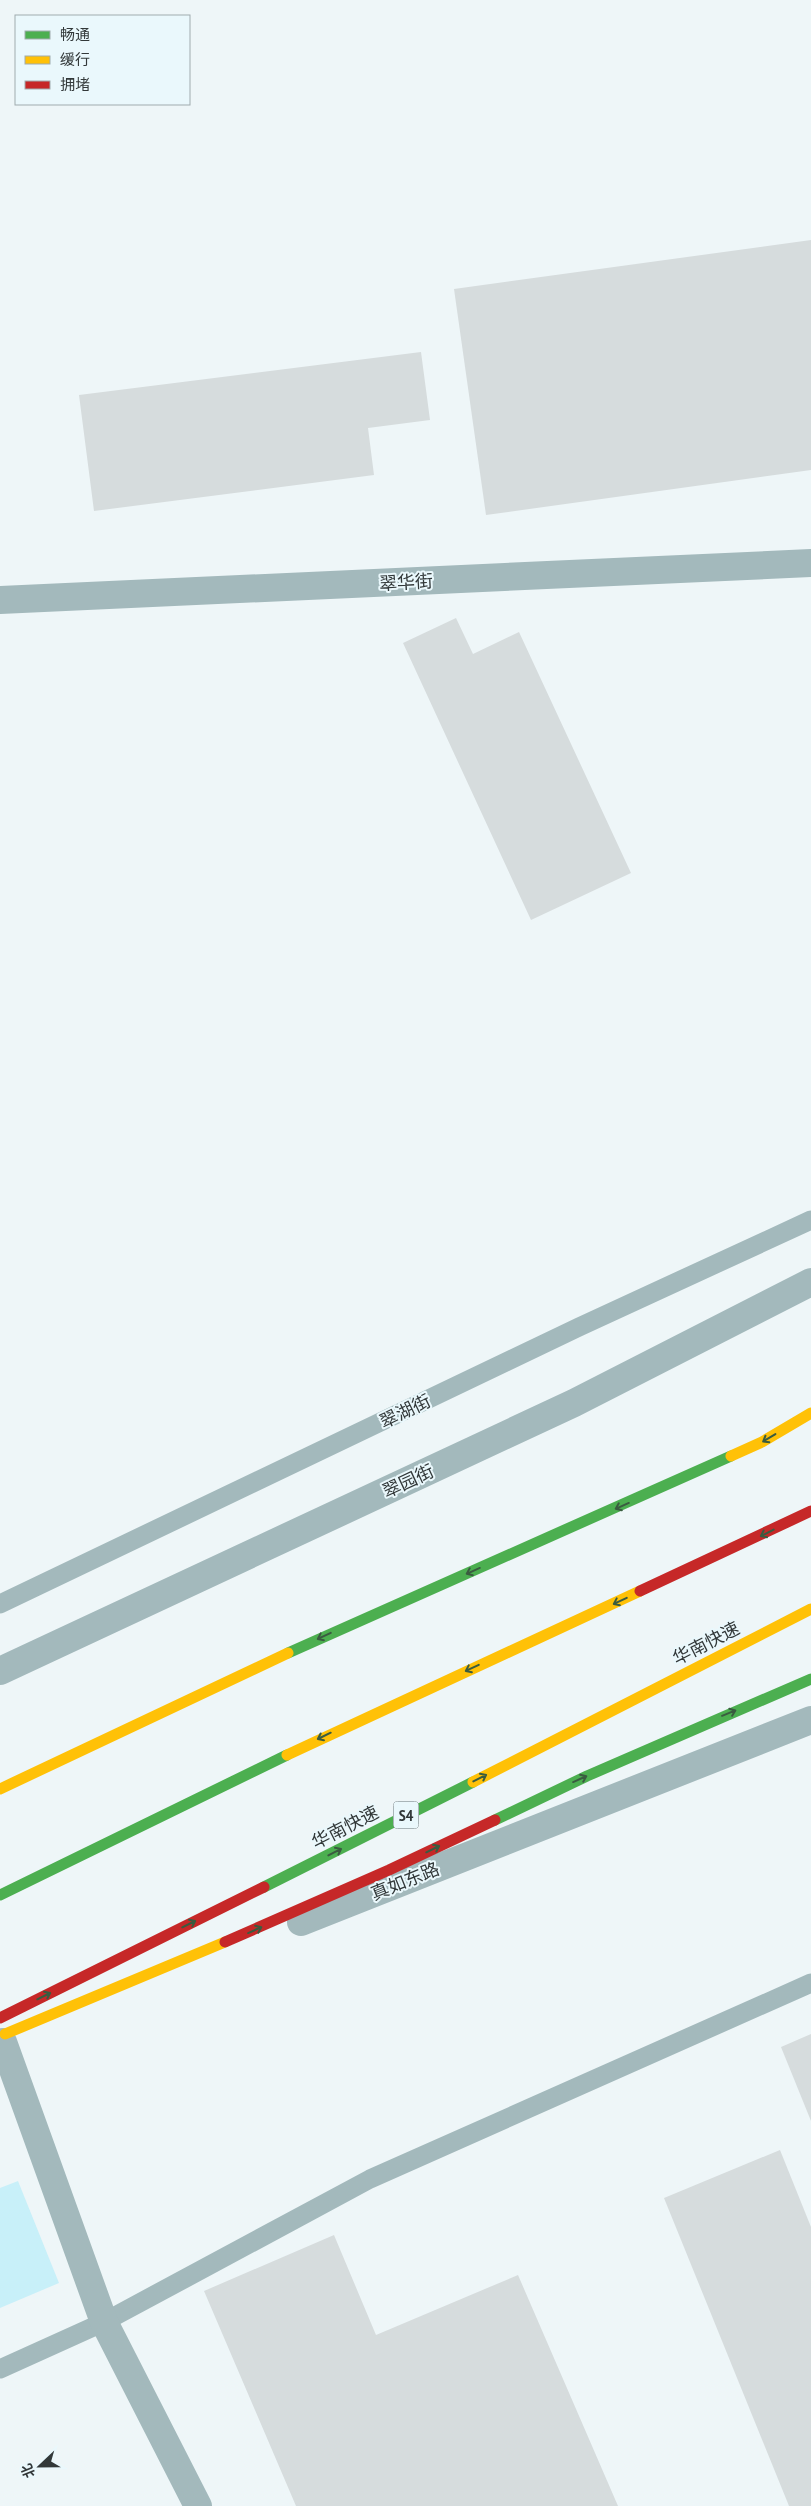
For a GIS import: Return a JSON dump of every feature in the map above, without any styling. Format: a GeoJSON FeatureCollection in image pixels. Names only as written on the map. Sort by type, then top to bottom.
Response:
{"type":"FeatureCollection","features":[{"type":"Feature","properties":{"kind":"highway"},"geometry":{"type":"LineString","coordinates":[[0,1789],[326,1635],[661,1489],[762,1442],[811,1413]]}},
{"type":"Feature","properties":{"kind":"highway"},"geometry":{"type":"LineString","coordinates":[[0,1895],[327,1735],[757,1538],[811,1511]]}},
{"type":"Feature","properties":{"kind":"highway","name":"华南快速"},"geometry":{"type":"LineString","coordinates":[[1,2034],[295,1872],[811,1609]]}},
{"type":"Feature","properties":{"kind":"highway"},"geometry":{"type":"LineString","coordinates":[[1,2034],[245,1934],[390,1870],[587,1776],[811,1679]]}},
{"type":"Feature","properties":{"kind":"street","name":"翠华街"},"geometry":{"type":"LineString","coordinates":[[0,600],[811,563]]}},
{"type":"Feature","properties":{"kind":"street","name":"翠园街"},"geometry":{"type":"LineString","coordinates":[[0,1671],[574,1403],[811,1282]]}},
{"type":"Feature","properties":{"kind":"street","name":"真如东路"},"geometry":{"type":"LineString","coordinates":[[1,2034],[811,1720]]}},
{"type":"Feature","properties":{"kind":"street"},"geometry":{"type":"LineString","coordinates":[[1,2034],[104,2322],[198,2506]]}},
{"type":"Feature","properties":{"kind":"lane","name":"翠湖街"},"geometry":{"type":"LineString","coordinates":[[0,1604],[588,1323],[811,1220]]}},
{"type":"Feature","properties":{"kind":"lane"},"geometry":{"type":"LineString","coordinates":[[0,2368],[104,2322],[370,2179],[811,1982]]}},
{"type":"Feature","properties":{"kind":"shaded area"},"geometry":{"type":"Polygon","coordinates":[[[18,2181],[59,2283],[0,2308],[0,2188],[18,2181]]]}},
{"type":"Feature","properties":{"kind":"building"},"geometry":{"type":"Polygon","coordinates":[[[811,240],[811,470],[486,515],[454,289],[811,240]]]}},
{"type":"Feature","properties":{"kind":"building"},"geometry":{"type":"Polygon","coordinates":[[[421,352],[430,420],[368,428],[374,475],[94,511],[79,395],[421,352]]]}},
{"type":"Feature","properties":{"kind":"building"},"geometry":{"type":"Polygon","coordinates":[[[456,618],[473,654],[519,632],[631,873],[531,920],[403,643],[456,618]]]}},
{"type":"Feature","properties":{"kind":"building"},"geometry":{"type":"Polygon","coordinates":[[[811,2034],[811,2121],[781,2047],[811,2034]]]}},
{"type":"Feature","properties":{"kind":"building"},"geometry":{"type":"Polygon","coordinates":[[[780,2150],[811,2227],[811,2506],[789,2506],[664,2198],[780,2150]]]}},
{"type":"Feature","properties":{"kind":"building"},"geometry":{"type":"Polygon","coordinates":[[[334,2235],[376,2335],[518,2275],[618,2506],[296,2506],[204,2291],[334,2235]]]}},
{"type":"Feature","properties":{"kind":"traffic: fast"},"geometry":{"type":"LineString","coordinates":[[288,1653],[731,1456]]}},
{"type":"Feature","properties":{"kind":"traffic: fast"},"geometry":{"type":"LineString","coordinates":[[495,1820],[587,1776],[811,1679]]}},
{"type":"Feature","properties":{"kind":"traffic: fast"},"geometry":{"type":"LineString","coordinates":[[0,1895],[287,1755]]}},
{"type":"Feature","properties":{"kind":"traffic: fast"},"geometry":{"type":"LineString","coordinates":[[264,1887],[473,1782]]}},
{"type":"Feature","properties":{"kind":"traffic: slow"},"geometry":{"type":"LineString","coordinates":[[731,1456],[762,1442],[811,1413]]}},
{"type":"Feature","properties":{"kind":"traffic: slow"},"geometry":{"type":"LineString","coordinates":[[287,1755],[640,1591]]}},
{"type":"Feature","properties":{"kind":"traffic: slow"},"geometry":{"type":"LineString","coordinates":[[473,1782],[811,1609]]}},
{"type":"Feature","properties":{"kind":"traffic: slow"},"geometry":{"type":"LineString","coordinates":[[0,1789],[288,1653]]}},
{"type":"Feature","properties":{"kind":"traffic: slow"},"geometry":{"type":"LineString","coordinates":[[5,2034],[225,1942]]}},
{"type":"Feature","properties":{"kind":"traffic: jam"},"geometry":{"type":"LineString","coordinates":[[640,1591],[811,1511]]}},
{"type":"Feature","properties":{"kind":"traffic: jam"},"geometry":{"type":"LineString","coordinates":[[225,1942],[389,1870],[495,1820]]}},
{"type":"Feature","properties":{"kind":"traffic: jam"},"geometry":{"type":"LineString","coordinates":[[0,2018],[264,1887]]}}]}
